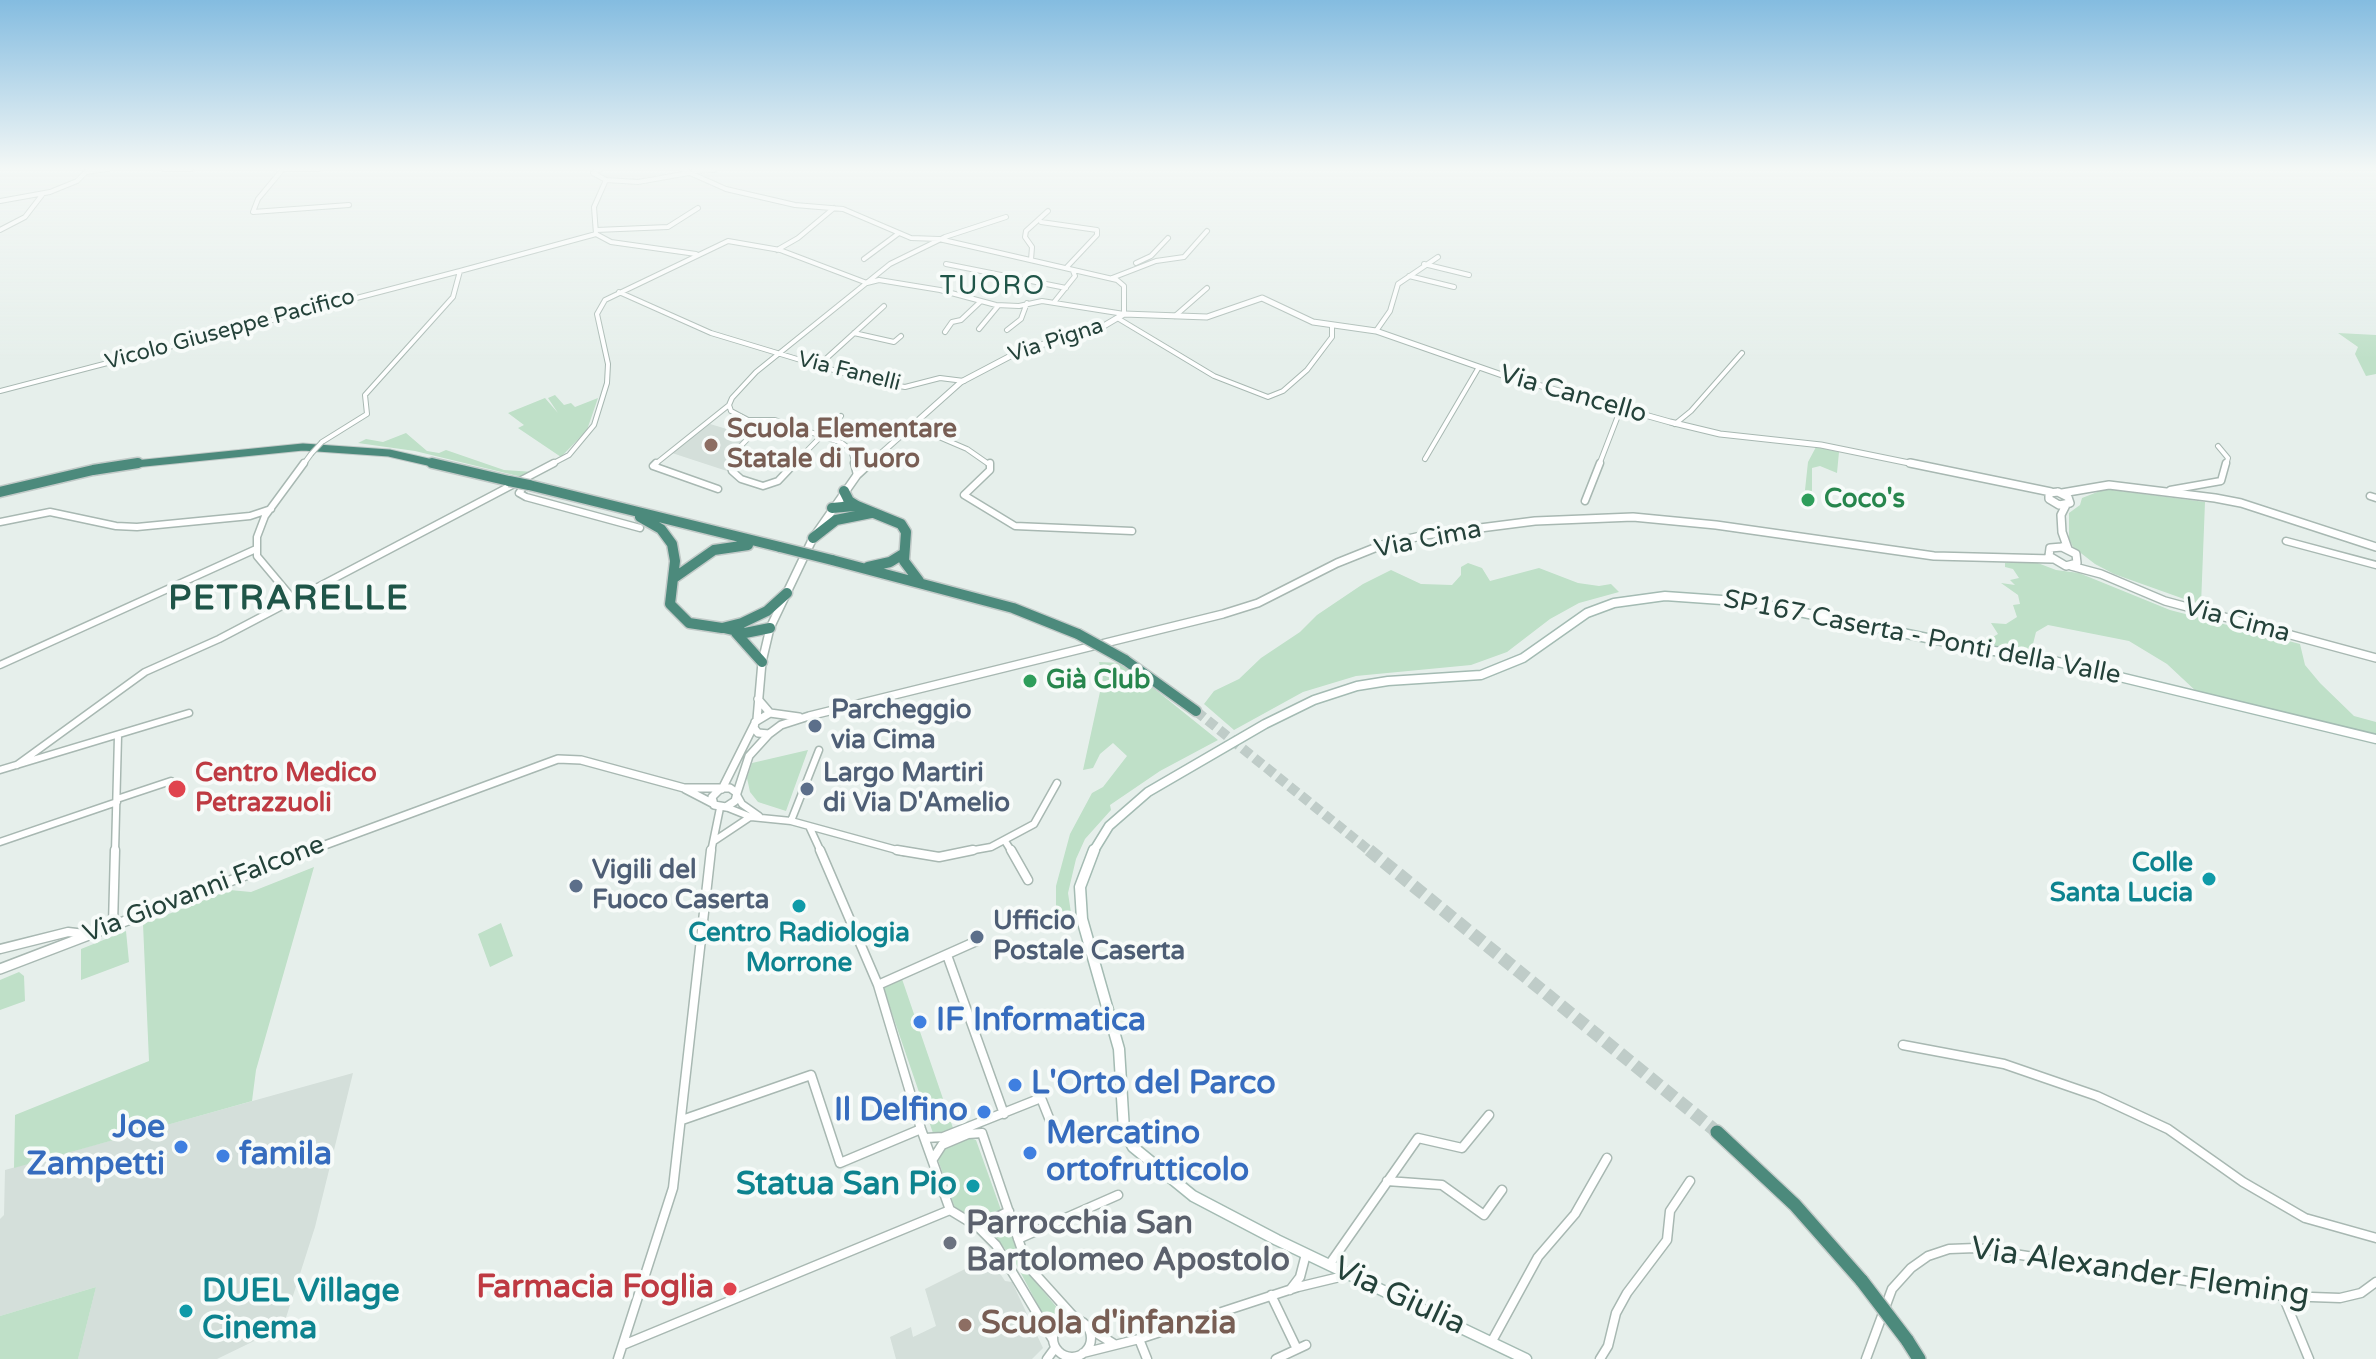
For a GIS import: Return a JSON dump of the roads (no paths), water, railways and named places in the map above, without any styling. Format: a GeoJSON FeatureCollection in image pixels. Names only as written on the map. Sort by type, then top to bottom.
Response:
{"type":"FeatureCollection","features":[{"type":"Feature","properties":{"kind":"highway"},"geometry":{"type":"LineString","coordinates":[[0,492],[106,468],[303,447],[389,453],[832,560],[1013,608],[1078,634],[1125,660],[1196,711]]}},
{"type":"Feature","properties":{"kind":"highway"},"geometry":{"type":"LineString","coordinates":[[844,491],[855,510]]}},
{"type":"Feature","properties":{"kind":"highway"},"geometry":{"type":"LineString","coordinates":[[832,508],[842,514],[855,510],[873,513],[901,524],[906,532],[903,554],[912,574],[923,583]]}},
{"type":"Feature","properties":{"kind":"highway"},"geometry":{"type":"LineString","coordinates":[[813,538],[824,527],[855,510]]}},
{"type":"Feature","properties":{"kind":"highway"},"geometry":{"type":"LineString","coordinates":[[631,511],[661,529],[672,544],[674,578]]}},
{"type":"Feature","properties":{"kind":"highway"},"geometry":{"type":"LineString","coordinates":[[770,628],[757,632],[689,623],[670,604],[670,586],[674,578],[697,559],[714,550],[738,545],[775,547]]}},
{"type":"Feature","properties":{"kind":"highway"},"geometry":{"type":"LineString","coordinates":[[863,568],[890,562],[903,554]]}},
{"type":"Feature","properties":{"kind":"highway"},"geometry":{"type":"LineString","coordinates":[[738,628],[767,611],[787,593]]}},
{"type":"Feature","properties":{"kind":"highway"},"geometry":{"type":"LineString","coordinates":[[738,628],[762,662]]}},
{"type":"Feature","properties":{"kind":"highway"},"geometry":{"type":"LineString","coordinates":[[1717,1132],[1795,1205],[1862,1281],[1919,1359]]}},
{"type":"Feature","properties":{"kind":"main road","name":"SP167 Caserta - Ponti della Valle"},"geometry":{"type":"LineString","coordinates":[[1129,807],[1148,792],[1220,749],[1314,700],[1357,686],[1388,681],[1481,675],[1523,658],[1587,613],[1614,603],[1665,596],[1764,604],[1986,650],[2033,656],[2376,739]]}},
{"type":"Feature","properties":{"kind":"main road","name":"Via Giulia"},"geometry":{"type":"LineString","coordinates":[[1129,807],[1097,842],[1082,876],[1080,898],[1082,919],[1119,1049],[1124,1130],[1133,1147],[1193,1196],[1306,1254],[1526,1359]]}},
{"type":"Feature","properties":{"kind":"street","name":"Vicolo Giuseppe Pacifico"},"geometry":{"type":"LineString","coordinates":[[0,391],[460,271],[595,232]]}},
{"type":"Feature","properties":{"kind":"street"},"geometry":{"type":"LineString","coordinates":[[597,232],[611,242],[696,254]]}},
{"type":"Feature","properties":{"kind":"street"},"geometry":{"type":"LineString","coordinates":[[777,250],[805,232]]}},
{"type":"Feature","properties":{"kind":"street"},"geometry":{"type":"LineString","coordinates":[[718,489],[653,466],[664,454],[729,405],[755,373],[890,264],[959,232]]}},
{"type":"Feature","properties":{"kind":"street"},"geometry":{"type":"LineString","coordinates":[[1026,232],[1025,237],[1032,247],[1031,260]]}},
{"type":"Feature","properties":{"kind":"street"},"geometry":{"type":"LineString","coordinates":[[1066,268],[1097,232]]}},
{"type":"Feature","properties":{"kind":"street"},"geometry":{"type":"LineString","coordinates":[[1112,278],[1156,261],[1184,257],[1206,232]]}},
{"type":"Feature","properties":{"kind":"street"},"geometry":{"type":"LineString","coordinates":[[864,259],[899,233],[917,239],[939,239],[1112,278],[1124,286],[1121,316]]}},
{"type":"Feature","properties":{"kind":"street"},"geometry":{"type":"LineString","coordinates":[[1134,269],[1130,267],[1151,256],[1168,238]]}},
{"type":"Feature","properties":{"kind":"street"},"geometry":{"type":"LineString","coordinates":[[17,765],[145,672],[219,639],[569,455],[594,425],[607,383],[608,364],[597,314],[605,300],[728,241],[777,250],[867,283],[879,280],[940,290],[998,306],[1055,301],[1121,316],[1214,376],[1268,397],[1283,391],[1307,370],[1332,337],[1332,327]]}},
{"type":"Feature","properties":{"kind":"street"},"geometry":{"type":"LineString","coordinates":[[1376,331],[1390,311],[1398,284],[1438,257]]}},
{"type":"Feature","properties":{"kind":"street"},"geometry":{"type":"LineString","coordinates":[[946,264],[1066,288]]}},
{"type":"Feature","properties":{"kind":"street"},"geometry":{"type":"LineString","coordinates":[[1424,264],[1469,275]]}},
{"type":"Feature","properties":{"kind":"street"},"geometry":{"type":"LineString","coordinates":[[293,599],[266,568],[256,549],[257,537],[271,509],[322,442],[367,414],[365,395],[453,297],[460,271]]}},
{"type":"Feature","properties":{"kind":"street"},"geometry":{"type":"LineString","coordinates":[[1055,301],[1075,276],[1073,271]]}},
{"type":"Feature","properties":{"kind":"street"},"geometry":{"type":"LineString","coordinates":[[1409,276],[1454,287]]}},
{"type":"Feature","properties":{"kind":"street"},"geometry":{"type":"LineString","coordinates":[[1175,316],[1207,288]]}},
{"type":"Feature","properties":{"kind":"street","name":"Via Fanelli"},"geometry":{"type":"LineString","coordinates":[[619,292],[711,333],[897,387],[913,387],[940,378],[964,381]]}},
{"type":"Feature","properties":{"kind":"street","name":"Via Cancello"},"geometry":{"type":"LineString","coordinates":[[1121,316],[1207,317],[1262,298],[1294,315],[1332,327],[1376,331],[1479,367],[1675,424],[1720,434],[1821,445],[2034,488],[2050,497]]}},
{"type":"Feature","properties":{"kind":"street"},"geometry":{"type":"LineString","coordinates":[[945,332],[952,322],[961,320],[980,302]]}},
{"type":"Feature","properties":{"kind":"street"},"geometry":{"type":"LineString","coordinates":[[1007,330],[1021,319],[1027,303]]}},
{"type":"Feature","properties":{"kind":"street"},"geometry":{"type":"LineString","coordinates":[[818,366],[884,306]]}},
{"type":"Feature","properties":{"kind":"street"},"geometry":{"type":"LineString","coordinates":[[979,329],[998,306]]}},
{"type":"Feature","properties":{"kind":"street","name":"Via Pigna"},"geometry":{"type":"LineString","coordinates":[[755,722],[762,662],[770,628],[796,567],[832,508],[857,475],[964,381],[1001,358],[1102,327],[1121,316]]}},
{"type":"Feature","properties":{"kind":"street"},"geometry":{"type":"LineString","coordinates":[[854,333],[894,342],[901,336]]}},
{"type":"Feature","properties":{"kind":"street"},"geometry":{"type":"LineString","coordinates":[[1675,424],[1691,411],[1742,353]]}},
{"type":"Feature","properties":{"kind":"street"},"geometry":{"type":"LineString","coordinates":[[1425,459],[1479,367]]}},
{"type":"Feature","properties":{"kind":"street"},"geometry":{"type":"LineString","coordinates":[[729,405],[731,411],[748,420],[775,420],[821,435],[851,450],[857,475]]}},
{"type":"Feature","properties":{"kind":"street"},"geometry":{"type":"LineString","coordinates":[[1585,501],[1621,408]]}},
{"type":"Feature","properties":{"kind":"street"},"geometry":{"type":"LineString","coordinates":[[765,421],[731,456],[730,463],[735,475],[756,484],[771,485],[808,452],[841,416]]}},
{"type":"Feature","properties":{"kind":"street"},"geometry":{"type":"LineString","coordinates":[[911,425],[967,449],[990,463],[990,470],[964,495],[1015,526],[1132,531]]}},
{"type":"Feature","properties":{"kind":"street"},"geometry":{"type":"LineString","coordinates":[[2155,491],[2207,486],[2221,481],[2228,458],[2218,446]]}},
{"type":"Feature","properties":{"kind":"street"},"geometry":{"type":"LineString","coordinates":[[536,475],[519,493],[553,507],[640,528]]}},
{"type":"Feature","properties":{"kind":"street"},"geometry":{"type":"LineString","coordinates":[[2050,497],[2109,485],[2241,503],[2376,547]]}},
{"type":"Feature","properties":{"kind":"street"},"geometry":{"type":"LineString","coordinates":[[2061,515],[2080,490]]}},
{"type":"Feature","properties":{"kind":"street"},"geometry":{"type":"LineString","coordinates":[[2062,493],[2068,502]]}},
{"type":"Feature","properties":{"kind":"street"},"geometry":{"type":"LineString","coordinates":[[2050,497],[2068,502]]}},
{"type":"Feature","properties":{"kind":"street"},"geometry":{"type":"LineString","coordinates":[[2050,497],[2061,515],[2062,532],[2068,549]]}},
{"type":"Feature","properties":{"kind":"street"},"geometry":{"type":"LineString","coordinates":[[0,522],[50,512],[116,526],[137,527],[250,516],[271,509]]}},
{"type":"Feature","properties":{"kind":"street","name":"Via Cima"},"geometry":{"type":"LineString","coordinates":[[737,794],[749,756],[781,725],[1223,614],[1271,598],[1337,563],[1382,545],[1425,535],[1535,521],[1633,517],[1716,525],[1934,556],[2052,559],[2101,574],[2165,601],[2376,658]]}},
{"type":"Feature","properties":{"kind":"street"},"geometry":{"type":"LineString","coordinates":[[2052,559],[2050,548],[2062,532]]}},
{"type":"Feature","properties":{"kind":"street"},"geometry":{"type":"LineString","coordinates":[[2286,541],[2376,565]]}},
{"type":"Feature","properties":{"kind":"street","name":"Via Cima"},"geometry":{"type":"LineString","coordinates":[[2021,557],[2050,548],[2068,549],[2101,574]]}},
{"type":"Feature","properties":{"kind":"street"},"geometry":{"type":"LineString","coordinates":[[0,665],[256,549]]}},
{"type":"Feature","properties":{"kind":"street"},"geometry":{"type":"LineString","coordinates":[[2071,566],[2077,563],[2078,557]]}},
{"type":"Feature","properties":{"kind":"street"},"geometry":{"type":"LineString","coordinates":[[758,698],[781,725]]}},
{"type":"Feature","properties":{"kind":"street"},"geometry":{"type":"LineString","coordinates":[[0,770],[189,713]]}},
{"type":"Feature","properties":{"kind":"street"},"geometry":{"type":"LineString","coordinates":[[774,714],[755,722],[720,789],[712,797],[712,803],[755,817],[791,821],[910,854],[939,857],[960,855],[1005,841],[1034,824],[1057,783]]}},
{"type":"Feature","properties":{"kind":"street","name":"Via Cima"},"geometry":{"type":"LineString","coordinates":[[774,714],[809,716]]}},
{"type":"Feature","properties":{"kind":"street"},"geometry":{"type":"LineString","coordinates":[[755,722],[758,733],[769,734]]}},
{"type":"Feature","properties":{"kind":"street"},"geometry":{"type":"LineString","coordinates":[[113,925],[118,736]]}},
{"type":"Feature","properties":{"kind":"street"},"geometry":{"type":"LineString","coordinates":[[791,821],[819,750]]}},
{"type":"Feature","properties":{"kind":"street","name":"Via Giovanni Falcone"},"geometry":{"type":"LineString","coordinates":[[0,969],[558,759],[581,760],[684,788],[712,803]]}},
{"type":"Feature","properties":{"kind":"street"},"geometry":{"type":"LineString","coordinates":[[0,842],[171,781]]}},
{"type":"Feature","properties":{"kind":"street","name":"Via Giovanni Falcone"},"geometry":{"type":"LineString","coordinates":[[684,788],[720,789]]}},
{"type":"Feature","properties":{"kind":"street"},"geometry":{"type":"LineString","coordinates":[[720,789],[732,789],[755,817]]}},
{"type":"Feature","properties":{"kind":"street"},"geometry":{"type":"LineString","coordinates":[[723,808],[733,804],[737,794]]}},
{"type":"Feature","properties":{"kind":"street"},"geometry":{"type":"LineString","coordinates":[[618,1359],[673,1188],[714,841],[723,808]]}},
{"type":"Feature","properties":{"kind":"street"},"geometry":{"type":"LineString","coordinates":[[714,841],[728,829],[755,817]]}},
{"type":"Feature","properties":{"kind":"street"},"geometry":{"type":"LineString","coordinates":[[809,826],[857,930],[878,985],[921,1129],[950,1210],[978,1227],[996,1245],[1065,1358],[1139,1339],[1290,1290],[1349,1275]]}},
{"type":"Feature","properties":{"kind":"street"},"geometry":{"type":"LineString","coordinates":[[1005,841],[1028,880]]}},
{"type":"Feature","properties":{"kind":"street"},"geometry":{"type":"LineString","coordinates":[[0,949],[68,932],[89,934]]}},
{"type":"Feature","properties":{"kind":"street"},"geometry":{"type":"LineString","coordinates":[[878,985],[979,940]]}},
{"type":"Feature","properties":{"kind":"street"},"geometry":{"type":"LineString","coordinates":[[947,955],[1004,1114]]}},
{"type":"Feature","properties":{"kind":"street"},"geometry":{"type":"LineString","coordinates":[[1903,1045],[2004,1064],[2097,1096],[2168,1129],[2243,1182],[2305,1218],[2376,1238]]}},
{"type":"Feature","properties":{"kind":"street"},"geometry":{"type":"LineString","coordinates":[[682,1120],[811,1075],[840,1163],[921,1129]]}},
{"type":"Feature","properties":{"kind":"street"},"geometry":{"type":"LineString","coordinates":[[925,1138],[937,1139],[1041,1098],[1051,1123]]}},
{"type":"Feature","properties":{"kind":"street"},"geometry":{"type":"LineString","coordinates":[[1329,1265],[1418,1138],[1462,1148],[1489,1115]]}},
{"type":"Feature","properties":{"kind":"street"},"geometry":{"type":"LineString","coordinates":[[986,1121],[982,1133],[1027,1265],[1074,1317],[1114,1344]]}},
{"type":"Feature","properties":{"kind":"street"},"geometry":{"type":"LineString","coordinates":[[933,1159],[942,1145],[972,1132],[982,1133]]}},
{"type":"Feature","properties":{"kind":"street"},"geometry":{"type":"LineString","coordinates":[[1492,1341],[1538,1257],[1575,1214],[1607,1158]]}},
{"type":"Feature","properties":{"kind":"street"},"geometry":{"type":"LineString","coordinates":[[1387,1181],[1442,1185],[1484,1215],[1502,1190]]}},
{"type":"Feature","properties":{"kind":"street"},"geometry":{"type":"LineString","coordinates":[[1600,1359],[1608,1346],[1616,1313],[1627,1293],[1667,1240],[1670,1211],[1690,1181]]}},
{"type":"Feature","properties":{"kind":"street"},"geometry":{"type":"LineString","coordinates":[[1018,1239],[1118,1195]]}},
{"type":"Feature","properties":{"kind":"street"},"geometry":{"type":"LineString","coordinates":[[623,1345],[950,1210]]}},
{"type":"Feature","properties":{"kind":"street"},"geometry":{"type":"LineString","coordinates":[[978,1227],[1009,1211]]}},
{"type":"Feature","properties":{"kind":"street","name":"Via Alexander Fleming"},"geometry":{"type":"LineString","coordinates":[[1866,1359],[1892,1289],[1911,1268],[1928,1256],[1949,1249],[1976,1248],[2283,1296],[2340,1298],[2361,1293],[2376,1282]]}},
{"type":"Feature","properties":{"kind":"street"},"geometry":{"type":"LineString","coordinates":[[1290,1290],[1300,1277],[1306,1254]]}},
{"type":"Feature","properties":{"kind":"street"},"geometry":{"type":"LineString","coordinates":[[2283,1296],[2309,1359]]}},
{"type":"Feature","properties":{"kind":"street"},"geometry":{"type":"LineString","coordinates":[[1272,1297],[1301,1347],[1276,1359]]}},
{"type":"Feature","properties":{"kind":"street"},"geometry":{"type":"LineString","coordinates":[[1047,1359],[1061,1321],[1074,1317]]}},
{"type":"Feature","properties":{"kind":"street"},"geometry":{"type":"LineString","coordinates":[[1083,1353],[1090,1341],[1089,1328]]}},
{"type":"Feature","properties":{"kind":"street"},"geometry":{"type":"LineString","coordinates":[[1139,1339],[1147,1359]]}},
{"type":"Feature","properties":{"kind":"tunnel"},"geometry":{"type":"LineString","coordinates":[[1196,711],[1371,852]]}},
{"type":"Feature","properties":{"kind":"tunnel"},"geometry":{"type":"LineString","coordinates":[[1369,850],[1717,1132]]}},
{"type":"Feature","properties":{"kind":"place","name":"Scuola Elementare Statale di Tuoro"},"geometry":{"type":"Point","coordinates":[711,445]}},
{"type":"Feature","properties":{"kind":"place","name":"Coco's"},"geometry":{"type":"Point","coordinates":[1808,500]}},
{"type":"Feature","properties":{"kind":"place","name":"Già Club"},"geometry":{"type":"Point","coordinates":[1030,681]}},
{"type":"Feature","properties":{"kind":"place","name":"Parcheggio via Cima"},"geometry":{"type":"Point","coordinates":[815,726]}},
{"type":"Feature","properties":{"kind":"place","name":"Centro Medico Petrazzuoli"},"geometry":{"type":"Point","coordinates":[177,789]}},
{"type":"Feature","properties":{"kind":"place","name":"Largo Martiri di Via D'Amelio"},"geometry":{"type":"Point","coordinates":[807,789]}},
{"type":"Feature","properties":{"kind":"place","name":"Colle Santa Lucia"},"geometry":{"type":"Point","coordinates":[2209,879]}},
{"type":"Feature","properties":{"kind":"place","name":"Vigili del Fuoco Caserta"},"geometry":{"type":"Point","coordinates":[576,886]}},
{"type":"Feature","properties":{"kind":"place","name":"Centro Radiologia Morrone"},"geometry":{"type":"Point","coordinates":[799,906]}},
{"type":"Feature","properties":{"kind":"place","name":"Ufficio Postale Caserta"},"geometry":{"type":"Point","coordinates":[977,937]}},
{"type":"Feature","properties":{"kind":"place","name":"IF Informatica"},"geometry":{"type":"Point","coordinates":[920,1022]}},
{"type":"Feature","properties":{"kind":"place","name":"L'Orto del Parco"},"geometry":{"type":"Point","coordinates":[1015,1085]}},
{"type":"Feature","properties":{"kind":"place","name":"Il Delfino"},"geometry":{"type":"Point","coordinates":[984,1112]}},
{"type":"Feature","properties":{"kind":"place","name":"Joe Zampetti"},"geometry":{"type":"Point","coordinates":[181,1147]}},
{"type":"Feature","properties":{"kind":"place","name":"Mercatino ortofrutticolo"},"geometry":{"type":"Point","coordinates":[1030,1153]}},
{"type":"Feature","properties":{"kind":"place","name":"famila"},"geometry":{"type":"Point","coordinates":[223,1156]}},
{"type":"Feature","properties":{"kind":"place","name":"Statua San Pio"},"geometry":{"type":"Point","coordinates":[973,1186]}},
{"type":"Feature","properties":{"kind":"place","name":"Parrocchia San Bartolomeo Apostolo"},"geometry":{"type":"Point","coordinates":[950,1243]}},
{"type":"Feature","properties":{"kind":"place","name":"Farmacia Foglia"},"geometry":{"type":"Point","coordinates":[730,1289]}},
{"type":"Feature","properties":{"kind":"place","name":"DUEL Village Cinema"},"geometry":{"type":"Point","coordinates":[186,1311]}},
{"type":"Feature","properties":{"kind":"place","name":"Scuola d'infanzia"},"geometry":{"type":"Point","coordinates":[965,1325]}},
{"type":"Feature","properties":{"kind":"district","name":"TUORO"},"geometry":{"type":"Point","coordinates":[993,287]}},
{"type":"Feature","properties":{"kind":"district","name":"PETRARELLE"},"geometry":{"type":"Point","coordinates":[289,600]}}]}
